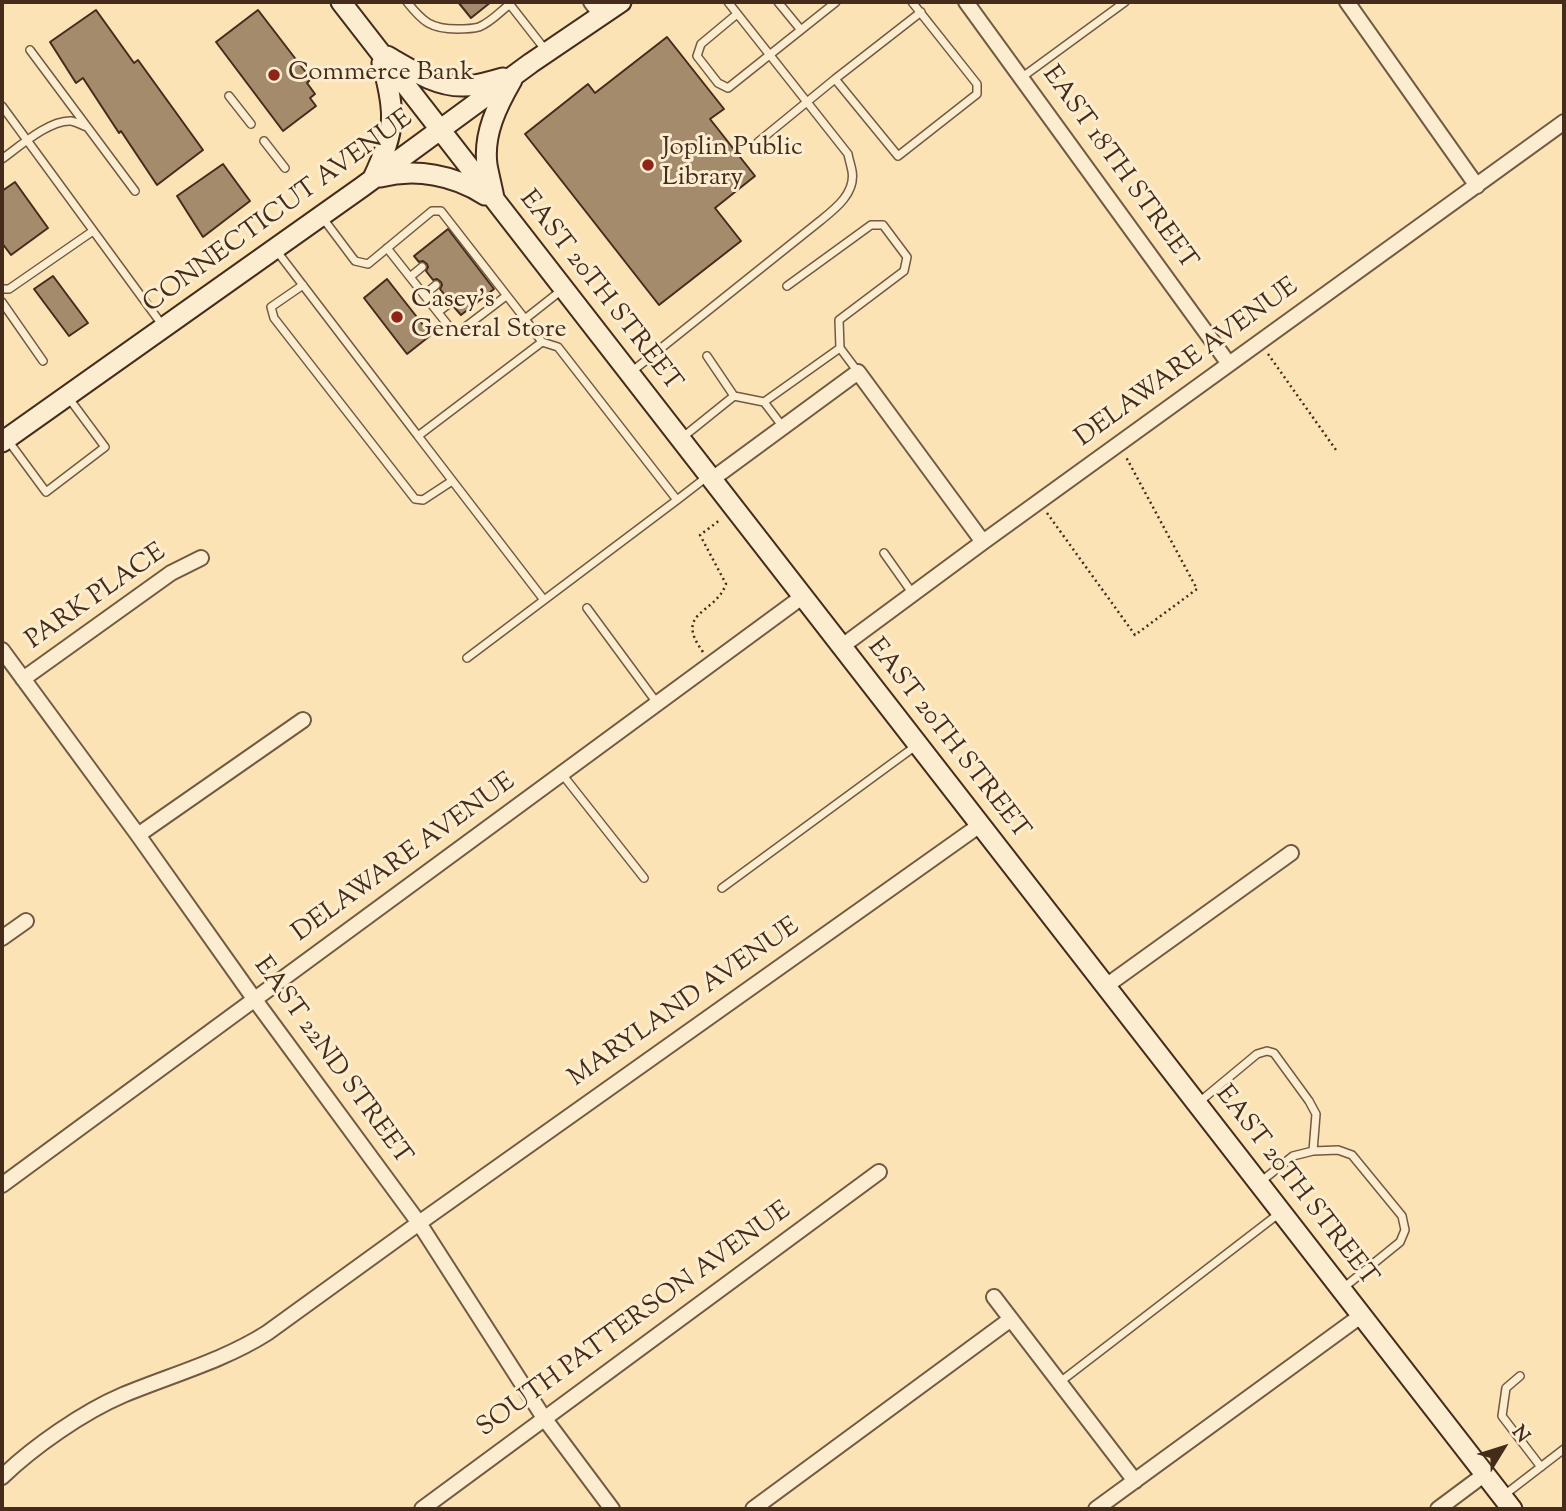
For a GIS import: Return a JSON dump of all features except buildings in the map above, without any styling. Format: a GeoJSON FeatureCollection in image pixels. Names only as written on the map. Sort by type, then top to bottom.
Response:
{"type":"FeatureCollection","features":[{"type":"Feature","properties":{"kind":"main road","name":"CONNECTICUT AVENUE"},"geometry":{"type":"LineString","coordinates":[[4,440],[373,179],[547,52],[596,9],[621,2]]}},
{"type":"Feature","properties":{"kind":"main road","name":"EAST 20TH STREET"},"geometry":{"type":"LineString","coordinates":[[348,7],[439,130],[1507,1503]]}},
{"type":"Feature","properties":{"kind":"main road"},"geometry":{"type":"LineString","coordinates":[[378,51],[443,83],[465,86],[514,75]]}},
{"type":"Feature","properties":{"kind":"main road"},"geometry":{"type":"LineString","coordinates":[[373,179],[388,142],[393,115],[391,94],[378,51]]}},
{"type":"Feature","properties":{"kind":"main road"},"geometry":{"type":"LineString","coordinates":[[495,202],[487,165],[487,142],[495,112],[514,75]]}},
{"type":"Feature","properties":{"kind":"main road"},"geometry":{"type":"LineString","coordinates":[[373,179],[406,173],[448,177],[466,184],[495,202]]}},
{"type":"Feature","properties":{"kind":"street","name":"EAST 18TH STREET"},"geometry":{"type":"LineString","coordinates":[[966,2],[1229,365]]}},
{"type":"Feature","properties":{"kind":"street"},"geometry":{"type":"LineString","coordinates":[[1347,2],[1477,186]]}},
{"type":"Feature","properties":{"kind":"street","name":"DELAWARE AVENUE"},"geometry":{"type":"LineString","coordinates":[[841,647],[1564,122]]}},
{"type":"Feature","properties":{"kind":"street"},"geometry":{"type":"LineString","coordinates":[[710,478],[858,372],[983,542]]}},
{"type":"Feature","properties":{"kind":"street","name":"PARK PLACE"},"geometry":{"type":"LineString","coordinates":[[23,679],[171,573],[201,558]]}},
{"type":"Feature","properties":{"kind":"street","name":"DELAWARE AVENUE"},"geometry":{"type":"LineString","coordinates":[[2,1185],[802,597]]}},
{"type":"Feature","properties":{"kind":"street","name":"EAST 22ND STREET"},"geometry":{"type":"LineString","coordinates":[[2,650],[419,1223],[544,1418],[612,1509]]}},
{"type":"Feature","properties":{"kind":"street"},"geometry":{"type":"LineString","coordinates":[[138,835],[303,720]]}},
{"type":"Feature","properties":{"kind":"street","name":"MARYLAND AVENUE"},"geometry":{"type":"LineString","coordinates":[[2,1477],[53,1436],[98,1406],[212,1361],[257,1340],[980,825]]}},
{"type":"Feature","properties":{"kind":"street"},"geometry":{"type":"LineString","coordinates":[[1106,986],[1291,853]]}},
{"type":"Feature","properties":{"kind":"street"},"geometry":{"type":"LineString","coordinates":[[2,938],[26,921]]}},
{"type":"Feature","properties":{"kind":"street","name":"SOUTH PATTERSON AVENUE"},"geometry":{"type":"LineString","coordinates":[[422,1509],[878,1172]]}},
{"type":"Feature","properties":{"kind":"street"},"geometry":{"type":"LineString","coordinates":[[994,1297],[1135,1481]]}},
{"type":"Feature","properties":{"kind":"street"},"geometry":{"type":"LineString","coordinates":[[1096,1509],[1362,1315]]}},
{"type":"Feature","properties":{"kind":"street"},"geometry":{"type":"LineString","coordinates":[[753,1509],[1011,1319]]}},
{"type":"Feature","properties":{"kind":"street"},"geometry":{"type":"LineString","coordinates":[[1438,1509],[1485,1474]]}},
{"type":"Feature","properties":{"kind":"lane"},"geometry":{"type":"LineString","coordinates":[[408,2],[420,18],[445,29],[481,26],[509,3],[547,52]]}},
{"type":"Feature","properties":{"kind":"lane"},"geometry":{"type":"LineString","coordinates":[[629,373],[820,221],[839,204],[850,189],[853,174],[848,154],[728,2]]}},
{"type":"Feature","properties":{"kind":"lane"},"geometry":{"type":"LineString","coordinates":[[778,2],[801,30]]}},
{"type":"Feature","properties":{"kind":"lane"},"geometry":{"type":"LineString","coordinates":[[737,14],[701,44],[697,56],[718,83],[728,88],[836,2]]}},
{"type":"Feature","properties":{"kind":"lane"},"geometry":{"type":"LineString","coordinates":[[835,79],[898,156],[977,94],[977,84],[912,2]]}},
{"type":"Feature","properties":{"kind":"lane"},"geometry":{"type":"LineString","coordinates":[[1021,78],[1125,2]]}},
{"type":"Feature","properties":{"kind":"lane"},"geometry":{"type":"LineString","coordinates":[[758,142],[920,12]]}},
{"type":"Feature","properties":{"kind":"lane"},"geometry":{"type":"LineString","coordinates":[[30,50],[135,191]]}},
{"type":"Feature","properties":{"kind":"lane"},"geometry":{"type":"LineString","coordinates":[[229,96],[251,124]]}},
{"type":"Feature","properties":{"kind":"lane"},"geometry":{"type":"LineString","coordinates":[[2,107],[164,327]]}},
{"type":"Feature","properties":{"kind":"lane"},"geometry":{"type":"LineString","coordinates":[[2,159],[51,125],[74,121],[87,127]]}},
{"type":"Feature","properties":{"kind":"lane"},"geometry":{"type":"LineString","coordinates":[[264,141],[285,168]]}},
{"type":"Feature","properties":{"kind":"lane"},"geometry":{"type":"LineString","coordinates":[[321,216],[355,261],[368,264],[432,211],[440,211],[485,274],[542,342],[558,346],[677,500]]}},
{"type":"Feature","properties":{"kind":"lane"},"geometry":{"type":"LineString","coordinates":[[787,286],[871,225],[883,225],[907,257],[904,271],[839,320],[840,348],[858,372]]}},
{"type":"Feature","properties":{"kind":"lane"},"geometry":{"type":"LineString","coordinates":[[2,289],[9,289],[93,231]]}},
{"type":"Feature","properties":{"kind":"lane"},"geometry":{"type":"LineString","coordinates":[[387,248],[451,329],[460,331],[506,296]]}},
{"type":"Feature","properties":{"kind":"lane"},"geometry":{"type":"LineString","coordinates":[[275,249],[544,600]]}},
{"type":"Feature","properties":{"kind":"lane"},"geometry":{"type":"LineString","coordinates":[[410,277],[422,267]]}},
{"type":"Feature","properties":{"kind":"lane"},"geometry":{"type":"LineString","coordinates":[[303,285],[271,307],[274,318],[415,499],[424,500],[452,481]]}},
{"type":"Feature","properties":{"kind":"lane"},"geometry":{"type":"LineString","coordinates":[[424,295],[436,285]]}},
{"type":"Feature","properties":{"kind":"lane"},"geometry":{"type":"LineString","coordinates":[[525,319],[563,289]]}},
{"type":"Feature","properties":{"kind":"lane"},"geometry":{"type":"LineString","coordinates":[[2,302],[43,361]]}},
{"type":"Feature","properties":{"kind":"lane"},"geometry":{"type":"LineString","coordinates":[[438,312],[450,303]]}},
{"type":"Feature","properties":{"kind":"lane"},"geometry":{"type":"LineString","coordinates":[[418,436],[542,342]]}},
{"type":"Feature","properties":{"kind":"lane"},"geometry":{"type":"LineString","coordinates":[[764,402],[840,348]]}},
{"type":"Feature","properties":{"kind":"lane"},"geometry":{"type":"LineString","coordinates":[[707,356],[734,396],[764,402],[783,428]]}},
{"type":"Feature","properties":{"kind":"lane"},"geometry":{"type":"LineString","coordinates":[[4,440],[46,492],[105,447],[67,396]]}},
{"type":"Feature","properties":{"kind":"lane"},"geometry":{"type":"LineString","coordinates":[[680,439],[734,396]]}},
{"type":"Feature","properties":{"kind":"lane"},"geometry":{"type":"LineString","coordinates":[[467,658],[710,478]]}},
{"type":"Feature","properties":{"kind":"lane"},"geometry":{"type":"LineString","coordinates":[[884,553],[913,594]]}},
{"type":"Feature","properties":{"kind":"lane"},"geometry":{"type":"LineString","coordinates":[[587,608],[657,704]]}},
{"type":"Feature","properties":{"kind":"lane"},"geometry":{"type":"LineString","coordinates":[[722,888],[918,745]]}},
{"type":"Feature","properties":{"kind":"lane"},"geometry":{"type":"LineString","coordinates":[[562,774],[643,878]]}},
{"type":"Feature","properties":{"kind":"lane"},"geometry":{"type":"LineString","coordinates":[[1197,1104],[1257,1054],[1267,1051],[1274,1053],[1316,1114],[1313,1151]]}},
{"type":"Feature","properties":{"kind":"lane"},"geometry":{"type":"LineString","coordinates":[[1259,1183],[1293,1156],[1313,1151],[1338,1150],[1352,1155],[1402,1216],[1405,1230],[1400,1242],[1341,1289]]}},
{"type":"Feature","properties":{"kind":"lane"},"geometry":{"type":"LineString","coordinates":[[1060,1382],[1281,1212]]}},
{"type":"Feature","properties":{"kind":"lane"},"geometry":{"type":"LineString","coordinates":[[1520,1376],[1506,1388],[1502,1416],[1541,1467]]}},
{"type":"Feature","properties":{"kind":"lane"},"geometry":{"type":"LineString","coordinates":[[1507,1503],[1541,1467],[1564,1449]]}},
{"type":"Feature","properties":{"kind":"path"},"geometry":{"type":"LineString","coordinates":[[1261,342],[1336,450]]}},
{"type":"Feature","properties":{"kind":"path"},"geometry":{"type":"LineString","coordinates":[[1039,501],[1135,635],[1198,589],[1119,444]]}},
{"type":"Feature","properties":{"kind":"path"},"geometry":{"type":"LineString","coordinates":[[711,664],[696,643],[692,623],[723,593],[726,584],[700,535],[734,509]]}},
{"type":"Feature","properties":{"kind":"place","name":"Commerce Bank"},"geometry":{"type":"Point","coordinates":[274,75]}},
{"type":"Feature","properties":{"kind":"place","name":"Joplin Public Library"},"geometry":{"type":"Point","coordinates":[648,165]}},
{"type":"Feature","properties":{"kind":"place","name":"Casey's General Store"},"geometry":{"type":"Point","coordinates":[397,317]}}]}
